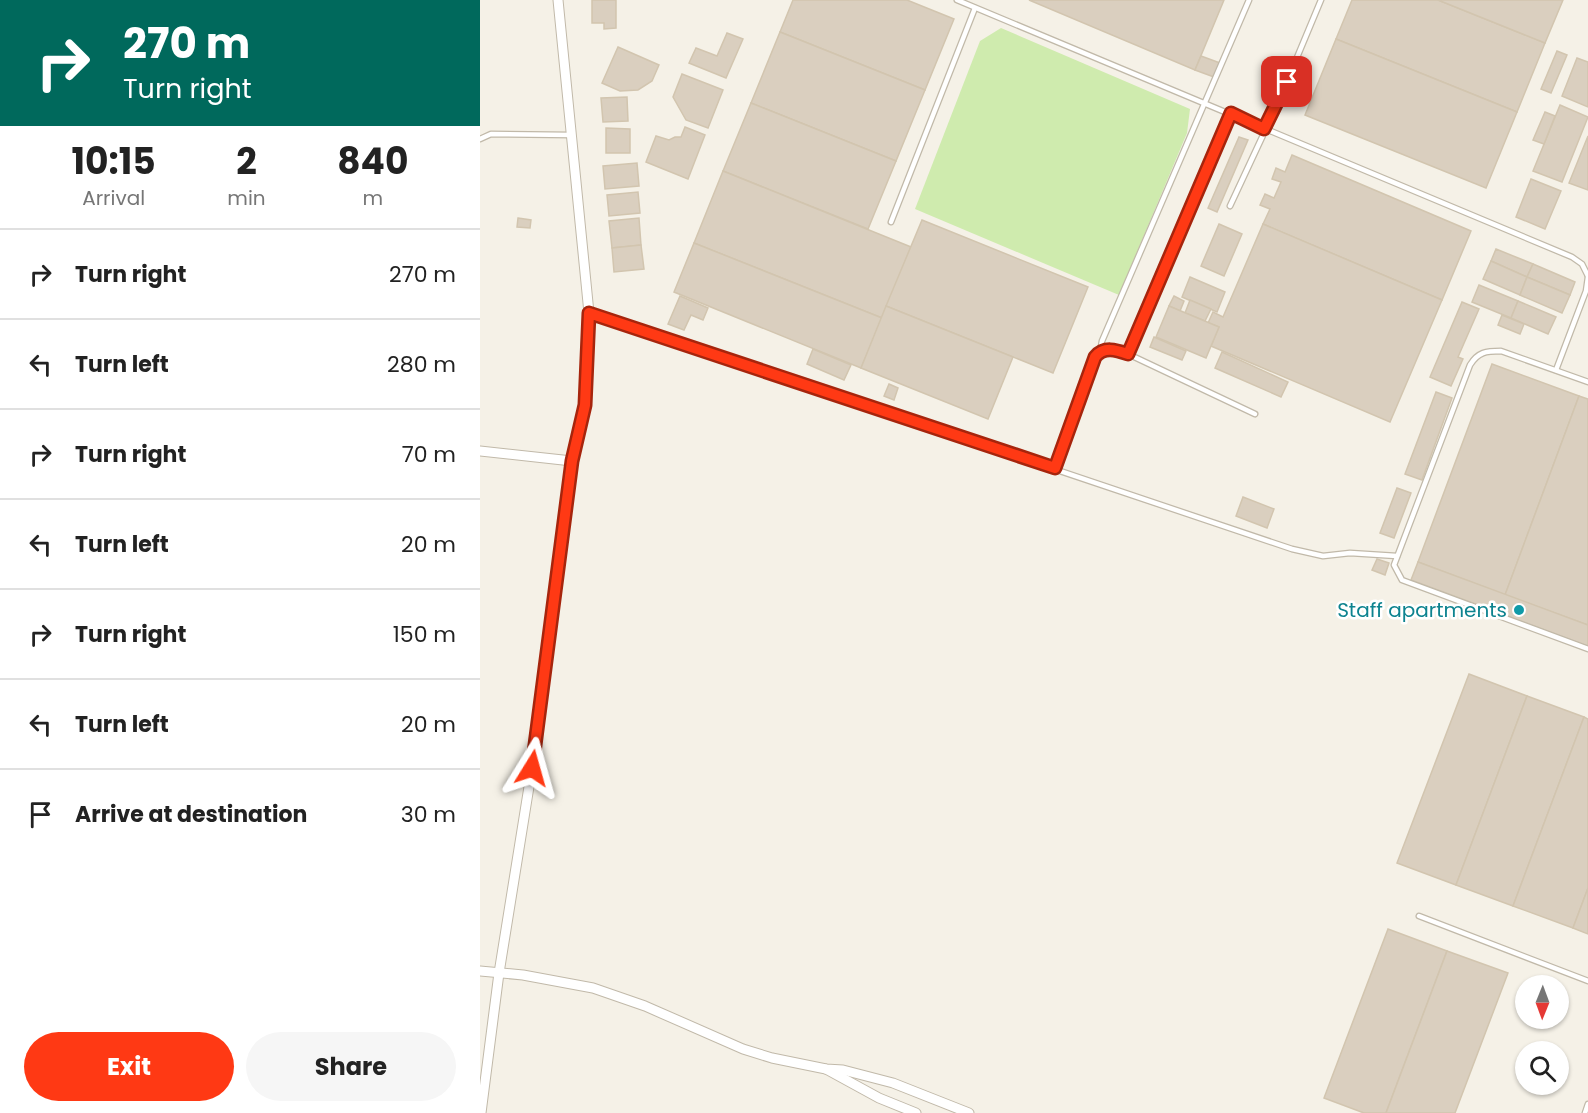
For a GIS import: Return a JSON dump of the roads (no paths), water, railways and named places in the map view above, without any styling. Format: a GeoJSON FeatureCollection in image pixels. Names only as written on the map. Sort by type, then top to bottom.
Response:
{"type":"FeatureCollection","features":[{"type":"Feature","properties":{"kind":"street"},"geometry":{"type":"LineString","coordinates":[[481,1113],[499,973],[532,768],[572,461],[585,405],[589,313],[558,0]]}},
{"type":"Feature","properties":{"kind":"street"},"geometry":{"type":"LineString","coordinates":[[480,451],[572,461]]}},
{"type":"Feature","properties":{"kind":"street"},"geometry":{"type":"LineString","coordinates":[[480,971],[552,979],[593,988],[645,1006],[743,1049],[772,1058],[826,1069],[843,1070],[893,1083],[969,1113]]}},
{"type":"Feature","properties":{"kind":"street"},"geometry":{"type":"LineString","coordinates":[[826,1069],[879,1098],[915,1113]]}},
{"type":"Feature","properties":{"kind":"lane"},"geometry":{"type":"LineString","coordinates":[[957,0],[1572,257],[1582,264],[1588,277],[1586,291],[1556,370]]}},
{"type":"Feature","properties":{"kind":"lane"},"geometry":{"type":"LineString","coordinates":[[1055,468],[1095,357],[1100,352],[1102,341],[1249,0]]}},
{"type":"Feature","properties":{"kind":"lane"},"geometry":{"type":"LineString","coordinates":[[1230,206],[1278,103],[1321,0]]}},
{"type":"Feature","properties":{"kind":"lane"},"geometry":{"type":"LineString","coordinates":[[891,222],[975,8]]}},
{"type":"Feature","properties":{"kind":"lane"},"geometry":{"type":"LineString","coordinates":[[1128,354],[1231,113]]}},
{"type":"Feature","properties":{"kind":"lane"},"geometry":{"type":"LineString","coordinates":[[480,139],[491,134],[572,135]]}},
{"type":"Feature","properties":{"kind":"lane"},"geometry":{"type":"LineString","coordinates":[[589,313],[1310,554],[1323,556],[1350,553],[1396,556]]}},
{"type":"Feature","properties":{"kind":"lane"},"geometry":{"type":"LineString","coordinates":[[1100,352],[1117,350],[1128,354],[1255,414]]}},
{"type":"Feature","properties":{"kind":"lane"},"geometry":{"type":"LineString","coordinates":[[1588,382],[1500,351],[1477,355],[1470,365],[1394,565],[1402,580],[1588,649]]}},
{"type":"Feature","properties":{"kind":"lane"},"geometry":{"type":"LineString","coordinates":[[1419,916],[1588,981]]}},
{"type":"Feature","properties":{"kind":"lane"},"geometry":{"type":"LineString","coordinates":[[1585,1113],[1588,1104]]}},
{"type":"Feature","properties":{"kind":"place","name":"Staff apartments"},"geometry":{"type":"Point","coordinates":[1519,610]}}]}
